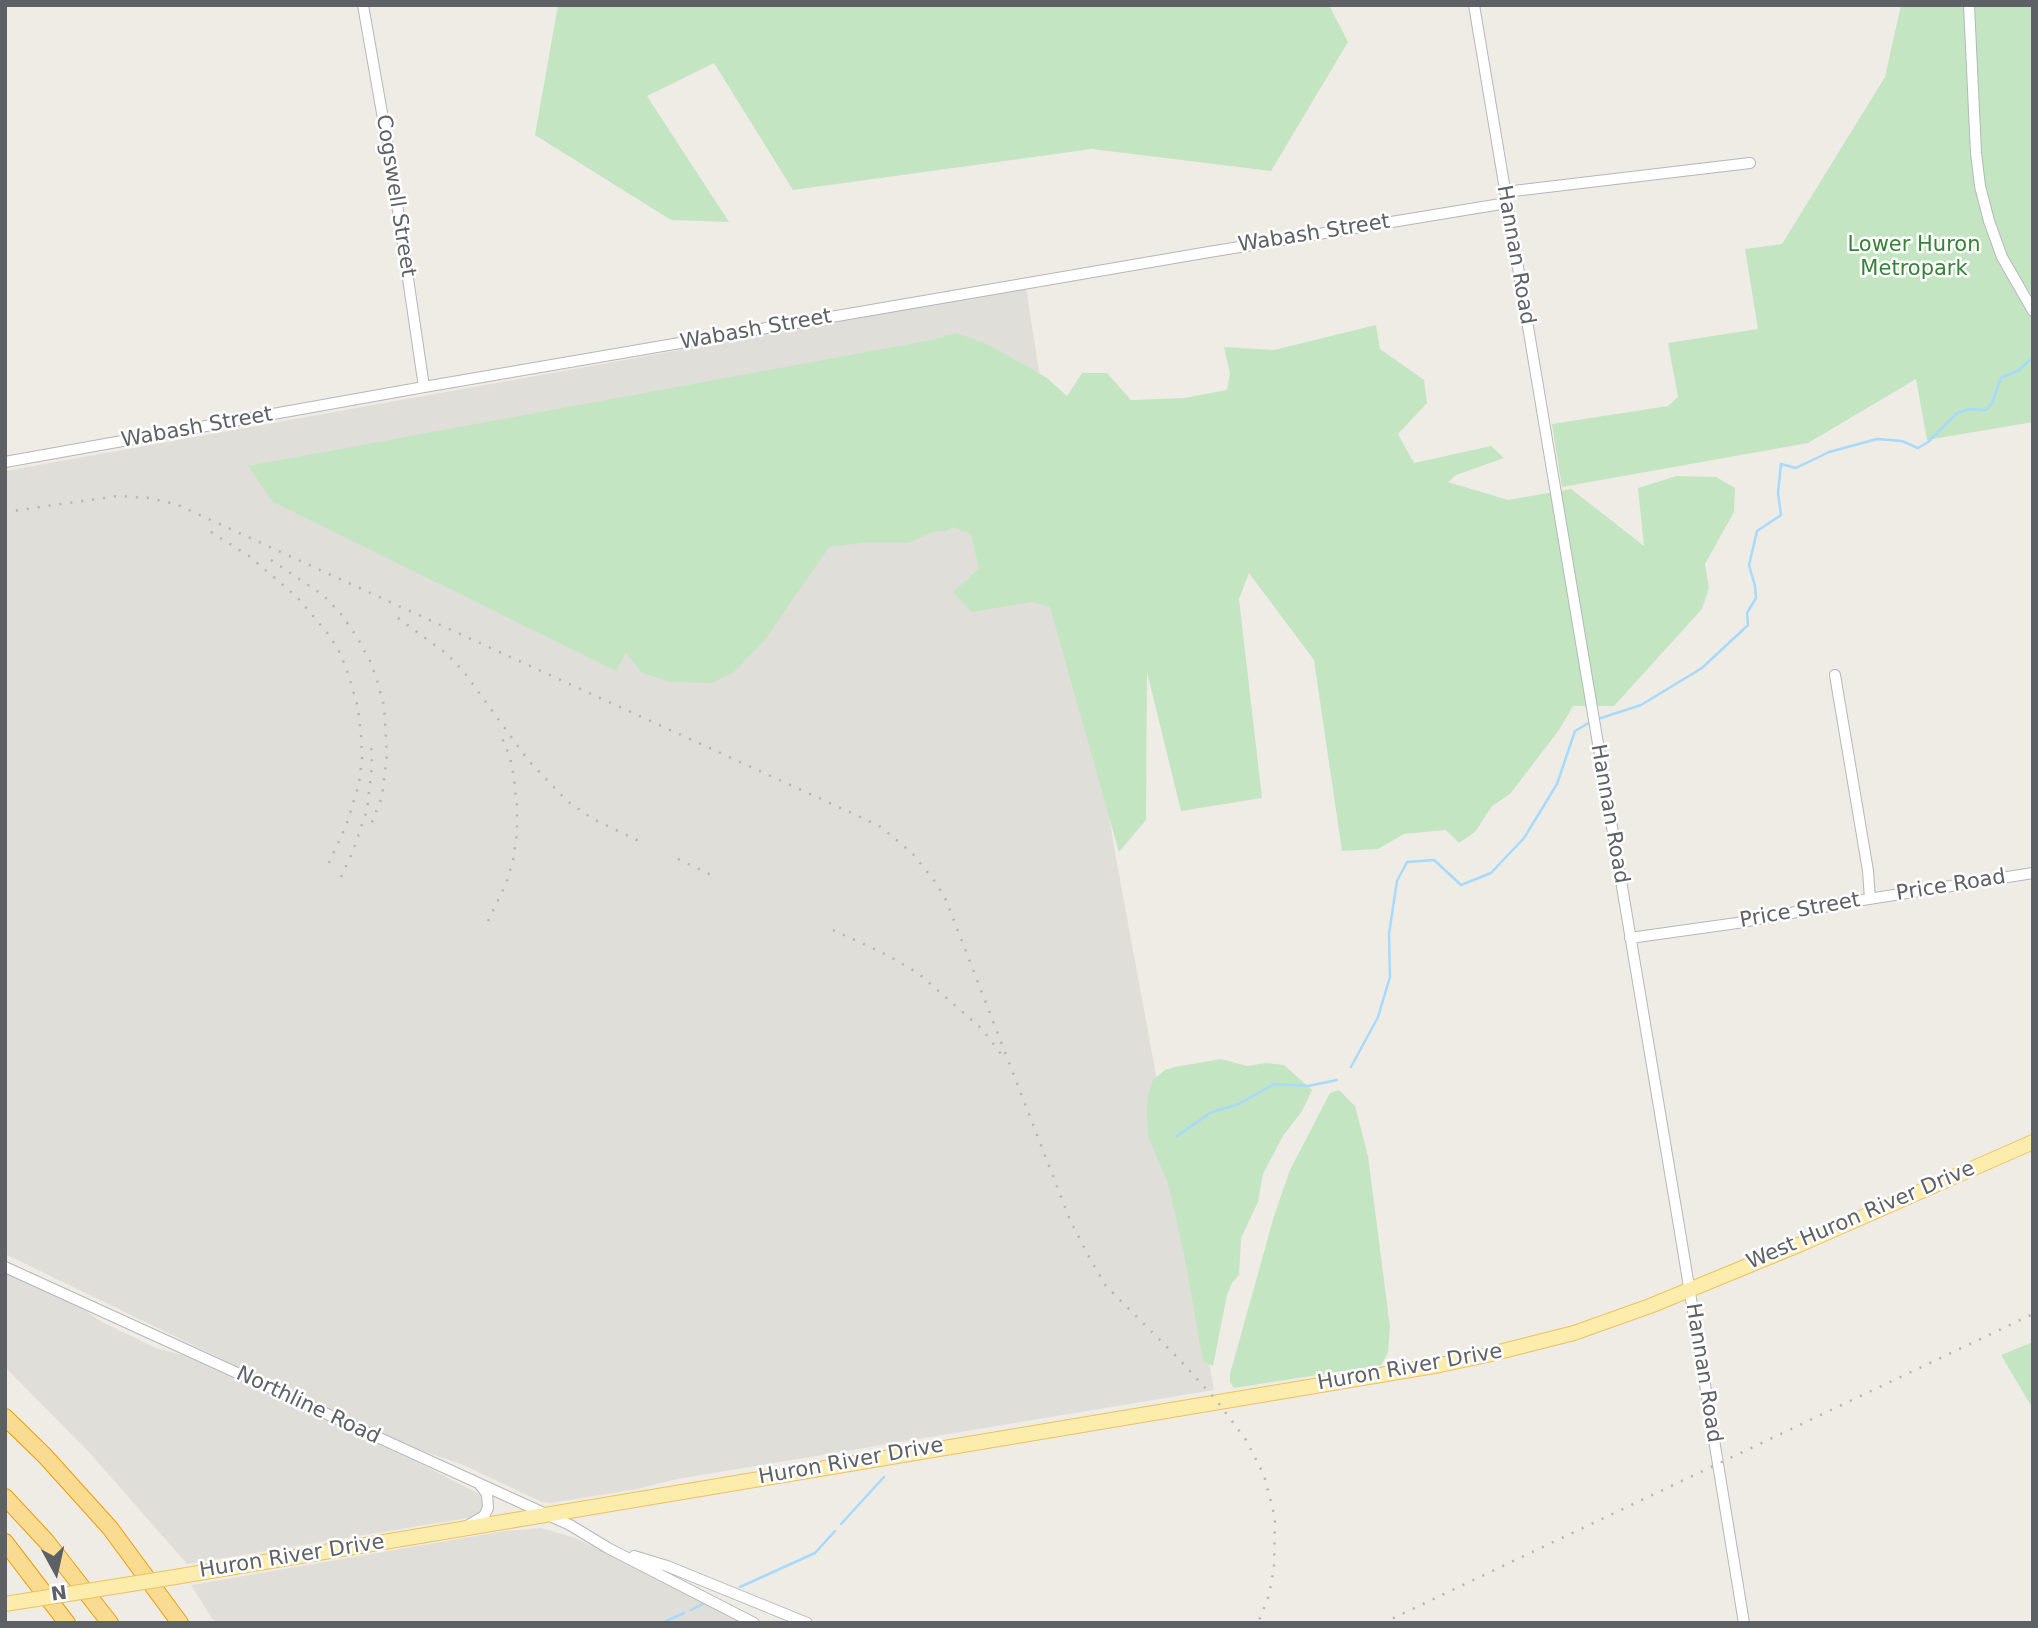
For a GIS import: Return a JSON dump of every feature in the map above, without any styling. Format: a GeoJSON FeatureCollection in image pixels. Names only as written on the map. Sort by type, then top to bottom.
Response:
{"type":"FeatureCollection","features":[{"type":"Feature","properties":{"kind":"highway"},"geometry":{"type":"LineString","coordinates":[[5,1417],[54,1465],[110,1528],[180,1623]]}},
{"type":"Feature","properties":{"kind":"highway"},"geometry":{"type":"LineString","coordinates":[[5,1497],[59,1556],[110,1623]]}},
{"type":"Feature","properties":{"kind":"highway"},"geometry":{"type":"LineString","coordinates":[[5,1542],[67,1623]]}},
{"type":"Feature","properties":{"kind":"main road","name":"West Huron River Drive"},"geometry":{"type":"LineString","coordinates":[[1689,1291],[2033,1142]]}},
{"type":"Feature","properties":{"kind":"main road","name":"Huron River Drive"},"geometry":{"type":"LineString","coordinates":[[5,1604],[1440,1365],[1574,1333],[1689,1291]]}},
{"type":"Feature","properties":{"kind":"street","name":"Cogswell Street"},"geometry":{"type":"LineString","coordinates":[[363,5],[392,170],[424,387]]}},
{"type":"Feature","properties":{"kind":"street","name":"Hannan Road"},"geometry":{"type":"LineString","coordinates":[[1474,5],[1744,1623]]}},
{"type":"Feature","properties":{"kind":"street"},"geometry":{"type":"LineString","coordinates":[[1969,5],[1980,187],[2002,257],[2033,311]]}},
{"type":"Feature","properties":{"kind":"street","name":"Wabash Street"},"geometry":{"type":"LineString","coordinates":[[5,462],[1506,198],[1750,163]]}},
{"type":"Feature","properties":{"kind":"street","name":"Price Street"},"geometry":{"type":"LineString","coordinates":[[1630,938],[1870,899],[1868,871],[1835,675]]}},
{"type":"Feature","properties":{"kind":"street","name":"Price Road"},"geometry":{"type":"LineString","coordinates":[[1870,899],[2033,873]]}},
{"type":"Feature","properties":{"kind":"street","name":"Northline Road"},"geometry":{"type":"LineString","coordinates":[[5,1267],[570,1525],[608,1548],[754,1623]]}},
{"type":"Feature","properties":{"kind":"street"},"geometry":{"type":"LineString","coordinates":[[464,1528],[484,1516],[488,1508],[487,1494],[478,1483]]}},
{"type":"Feature","properties":{"kind":"street","name":"Northline Road"},"geometry":{"type":"LineString","coordinates":[[608,1548],[667,1566],[807,1623]]}},
{"type":"Feature","properties":{"kind":"shaded area"},"geometry":{"type":"Polygon","coordinates":[[[1026,288],[1114,847],[1214,1390],[677,1479],[637,1489],[551,1503],[542,1502],[261,1378],[5,1254],[5,471],[1026,288]]]}},
{"type":"Feature","properties":{"kind":"shaded area"},"geometry":{"type":"Polygon","coordinates":[[[5,1273],[80,1307],[102,1322],[156,1348],[183,1355],[419,1463],[479,1494],[483,1501],[481,1510],[468,1518],[187,1564],[88,1451],[5,1367],[5,1273]]]}},
{"type":"Feature","properties":{"kind":"shaded area"},"geometry":{"type":"Polygon","coordinates":[[[541,1528],[575,1538],[755,1623],[215,1623],[191,1585],[505,1531],[541,1528]]]}},
{"type":"Feature","properties":{"kind":"green space"},"geometry":{"type":"Polygon","coordinates":[[[558,5],[1329,5],[1348,42],[1271,171],[1092,149],[793,190],[714,63],[647,96],[729,222],[671,220],[535,135],[558,5]]]}},
{"type":"Feature","properties":{"kind":"green space","name":"Lower Huron Metropark"},"geometry":{"type":"Polygon","coordinates":[[[1901,5],[2033,5],[2033,422],[1927,440],[1916,379],[1808,443],[1562,487],[1552,424],[1668,406],[1678,397],[1668,343],[1758,329],[1745,249],[1782,244],[1885,77],[1901,5]]]}},
{"type":"Feature","properties":{"kind":"green space"},"geometry":{"type":"Polygon","coordinates":[[[1376,325],[1380,349],[1424,380],[1427,403],[1398,434],[1414,463],[1491,446],[1504,458],[1456,475],[1448,482],[1508,500],[1571,489],[1644,546],[1638,488],[1677,476],[1716,477],[1735,488],[1734,512],[1705,564],[1709,588],[1702,609],[1614,706],[1573,706],[1559,730],[1510,794],[1492,806],[1475,832],[1459,843],[1446,830],[1404,834],[1378,849],[1342,851],[1314,660],[1249,573],[1239,599],[1262,798],[1181,811],[1147,672],[1146,820],[1119,852],[1050,607],[1031,602],[972,612],[953,592],[979,569],[971,534],[953,527],[908,543],[862,543],[829,547],[764,641],[734,672],[712,683],[671,682],[642,673],[626,653],[616,671],[273,502],[248,466],[932,340],[956,333],[1009,356],[1047,378],[1067,396],[1082,373],[1107,373],[1131,400],[1184,398],[1227,390],[1230,373],[1224,347],[1274,350],[1376,325]]]}},
{"type":"Feature","properties":{"kind":"green space"},"geometry":{"type":"Polygon","coordinates":[[[1221,1059],[1247,1066],[1266,1063],[1284,1065],[1312,1090],[1263,1174],[1258,1202],[1241,1238],[1239,1275],[1227,1295],[1213,1366],[1203,1361],[1168,1183],[1148,1136],[1147,1113],[1153,1080],[1165,1070],[1221,1059]]]}},
{"type":"Feature","properties":{"kind":"green space"},"geometry":{"type":"Polygon","coordinates":[[[1339,1090],[1355,1106],[1368,1156],[1390,1327],[1388,1353],[1381,1365],[1234,1388],[1230,1382],[1230,1374],[1274,1216],[1290,1170],[1330,1093],[1339,1090]]]}},
{"type":"Feature","properties":{"kind":"green space"},"geometry":{"type":"Polygon","coordinates":[[[2033,1342],[2033,1409],[2001,1355],[2033,1342]]]}},
{"type":"Feature","properties":{"kind":"waterway"},"geometry":{"type":"LineString","coordinates":[[1598,719],[1641,705],[1702,668],[1748,625],[1747,613],[1756,598],[1749,565],[1757,531],[1781,515],[1778,493],[1781,464],[1796,468],[1829,452],[1877,439],[1902,441],[1918,448],[1928,442],[1957,413],[1970,409],[1986,410],[1992,403],[2001,378],[2019,370],[2033,357]]}},
{"type":"Feature","properties":{"kind":"waterway"},"geometry":{"type":"LineString","coordinates":[[1351,1067],[1378,1017],[1390,977],[1389,934],[1397,881],[1407,862],[1434,860],[1461,885],[1491,873],[1524,838],[1557,784],[1575,731],[1592,721]]}},
{"type":"Feature","properties":{"kind":"waterway"},"geometry":{"type":"LineString","coordinates":[[1177,1136],[1210,1113],[1239,1104],[1274,1084],[1308,1086],[1337,1080]]}},
{"type":"Feature","properties":{"kind":"waterway"},"geometry":{"type":"LineString","coordinates":[[841,1524],[884,1477]]}},
{"type":"Feature","properties":{"kind":"waterway"},"geometry":{"type":"LineString","coordinates":[[740,1587],[815,1553],[835,1531]]}},
{"type":"Feature","properties":{"kind":"waterway"},"geometry":{"type":"LineString","coordinates":[[691,1610],[707,1602]]}},
{"type":"Feature","properties":{"kind":"waterway"},"geometry":{"type":"LineString","coordinates":[[662,1623],[684,1613]]}},
{"type":"Feature","properties":{"kind":"railway"},"geometry":{"type":"LineString","coordinates":[[5,512],[118,496],[150,498],[178,505],[856,815],[881,827],[913,854],[946,900],[1070,1220],[1089,1257],[1106,1286],[1217,1401],[1246,1440],[1264,1475],[1275,1518],[1274,1567],[1269,1595],[1258,1623]]}},
{"type":"Feature","properties":{"kind":"railway"},"geometry":{"type":"LineString","coordinates":[[211,532],[249,556],[297,597],[329,635],[349,676],[358,708],[361,735],[359,784],[346,826],[326,869]]}},
{"type":"Feature","properties":{"kind":"railway"},"geometry":{"type":"LineString","coordinates":[[271,560],[323,595],[341,614],[370,661],[384,706],[387,755],[382,797],[370,827]]}},
{"type":"Feature","properties":{"kind":"railway"},"geometry":{"type":"LineString","coordinates":[[398,618],[447,654],[464,672],[528,760],[567,801],[593,819],[641,842]]}},
{"type":"Feature","properties":{"kind":"railway"},"geometry":{"type":"LineString","coordinates":[[488,921],[506,884],[517,834],[514,777],[510,757],[499,731]]}},
{"type":"Feature","properties":{"kind":"railway"},"geometry":{"type":"LineString","coordinates":[[341,877],[367,810],[372,766],[371,744]]}},
{"type":"Feature","properties":{"kind":"railway"},"geometry":{"type":"LineString","coordinates":[[678,859],[713,876]]}},
{"type":"Feature","properties":{"kind":"railway"},"geometry":{"type":"LineString","coordinates":[[833,930],[918,973],[982,1029],[1001,1054]]}},
{"type":"Feature","properties":{"kind":"railway"},"geometry":{"type":"LineString","coordinates":[[1383,1623],[2033,1314]]}}]}
